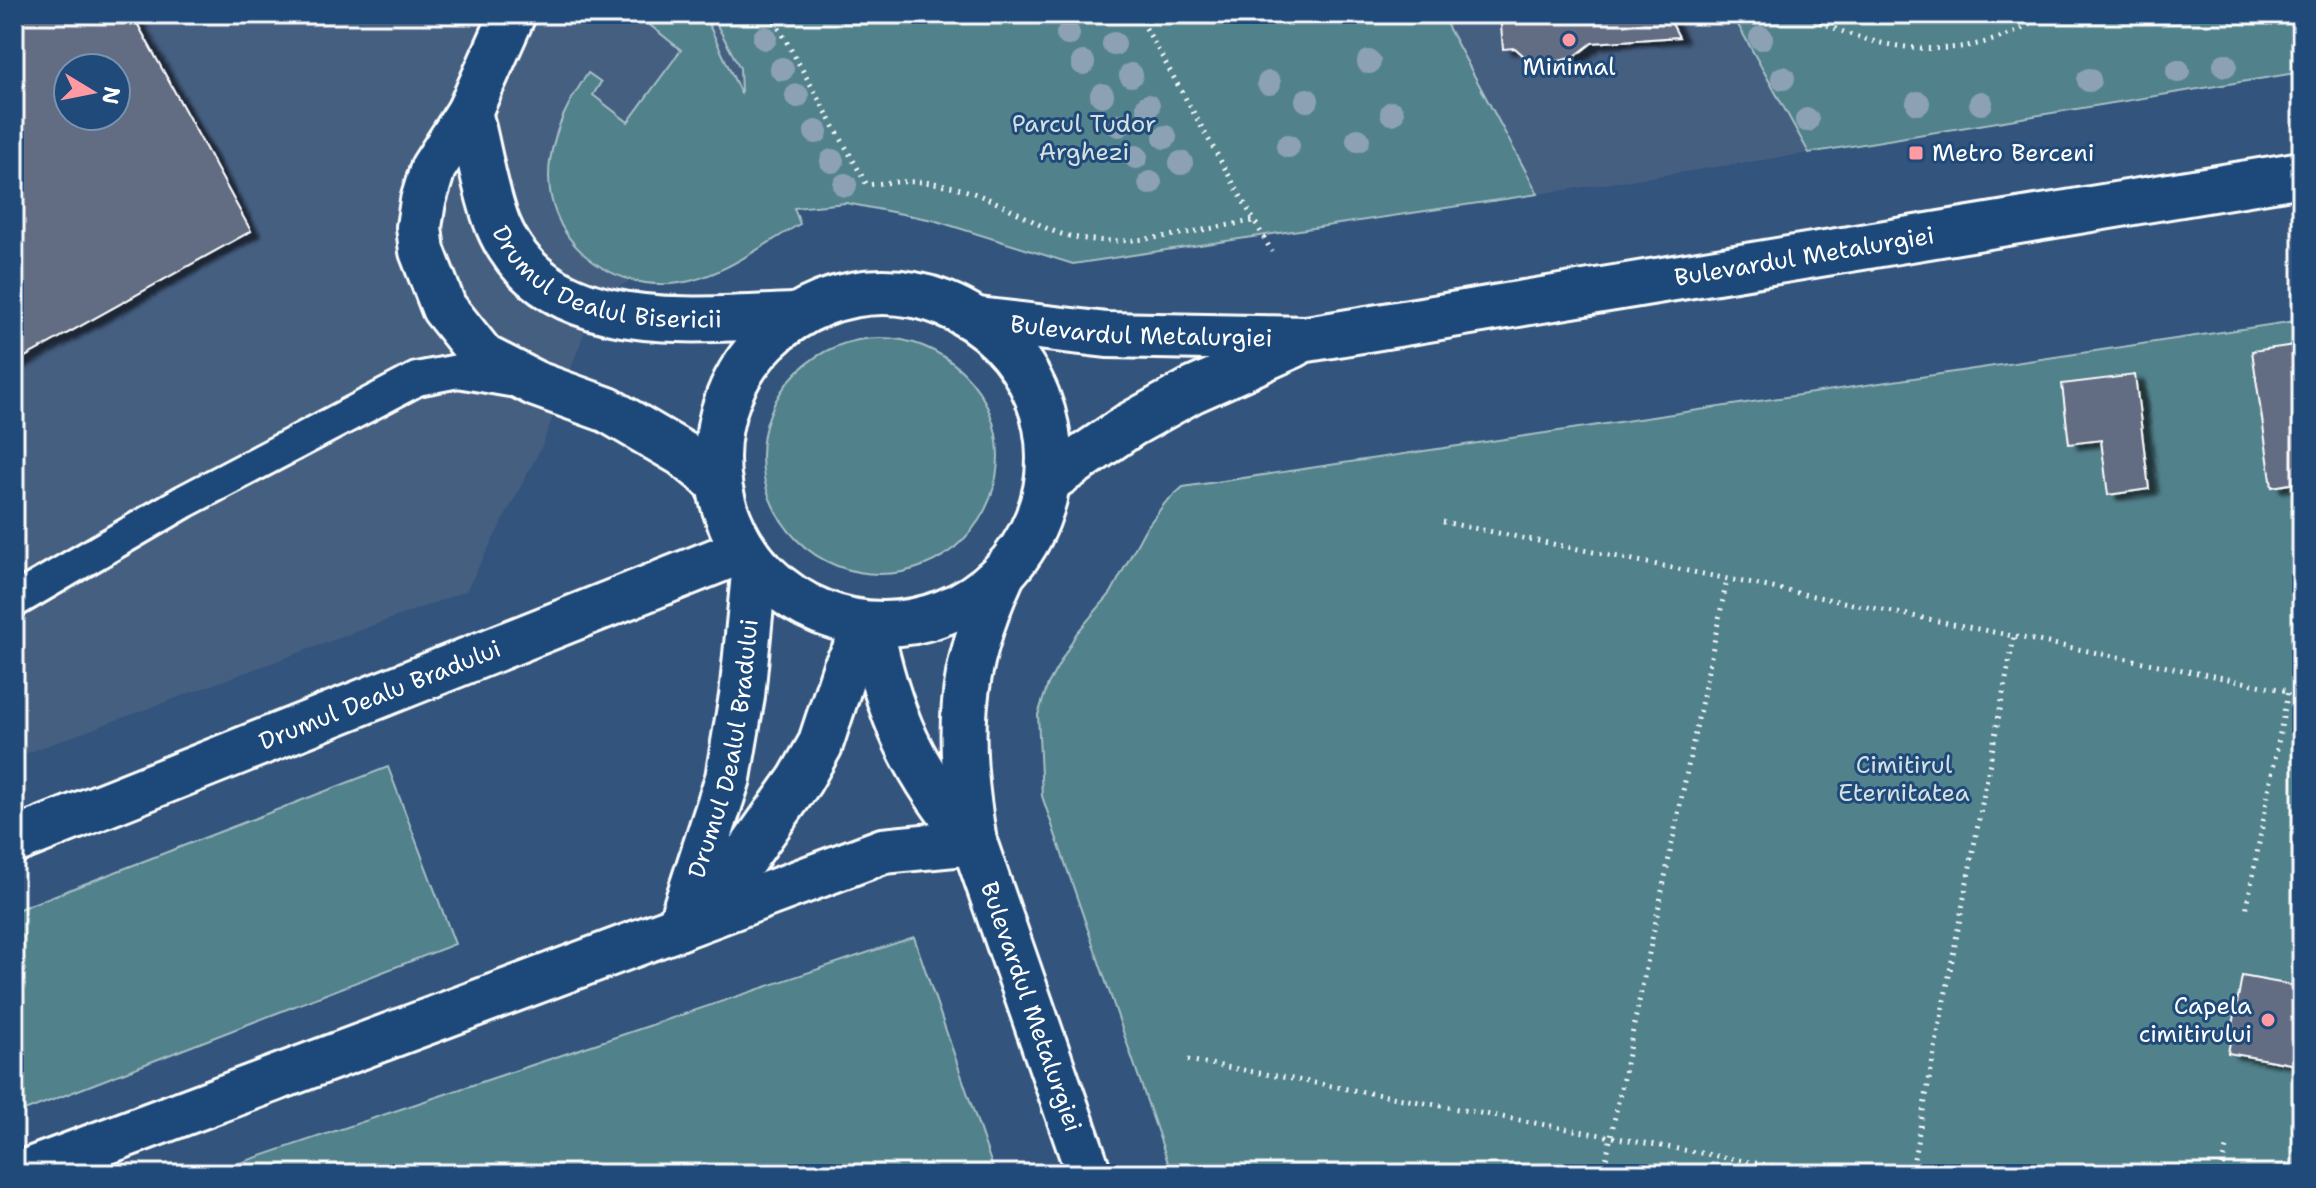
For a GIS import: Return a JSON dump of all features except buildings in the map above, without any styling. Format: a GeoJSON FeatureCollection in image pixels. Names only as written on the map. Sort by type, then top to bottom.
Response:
{"type":"FeatureCollection","features":[{"type":"Feature","properties":{"kind":"street"},"geometry":{"type":"LineString","coordinates":[[513,14],[469,112],[433,168],[419,227],[422,251],[444,308],[483,357],[536,384],[608,410],[683,454],[719,483]]}},
{"type":"Feature","properties":{"kind":"street","name":"Drumul Dealul Bisericii"},"geometry":{"type":"LineString","coordinates":[[469,112],[499,227],[532,274],[555,293],[590,307],[634,316],[690,319],[794,316]]}},
{"type":"Feature","properties":{"kind":"street","name":"Bulevardul Metalurgiei"},"geometry":{"type":"LineString","coordinates":[[978,320],[1107,335],[1307,339],[2302,174]]}},
{"type":"Feature","properties":{"kind":"street"},"geometry":{"type":"LineString","coordinates":[[867,292],[906,292],[943,302],[978,320],[1012,351],[1036,391],[1049,435],[1048,481],[1024,547],[1002,575],[973,598],[941,614],[906,623],[839,621],[782,591],[750,557],[727,518],[719,483],[718,435],[731,388],[757,348],[794,316],[842,297],[867,292]]}},
{"type":"Feature","properties":{"kind":"street","name":"Bulevardul Metalurgiei"},"geometry":{"type":"LineString","coordinates":[[1048,481],[1130,425],[1191,391],[1307,339]]}},
{"type":"Feature","properties":{"kind":"street","name":"Drumul Dealu Bradului"},"geometry":{"type":"LineString","coordinates":[[14,841],[750,557]]}},
{"type":"Feature","properties":{"kind":"street","name":"Drumul Dealul Bradului"},"geometry":{"type":"LineString","coordinates":[[679,928],[728,778],[742,696],[750,557]]}},
{"type":"Feature","properties":{"kind":"street","name":"Bulevardul Metalurgiei"},"geometry":{"type":"LineString","coordinates":[[1002,575],[971,654],[963,704],[966,792],[974,842],[1089,1174]]}},
{"type":"Feature","properties":{"kind":"street","name":"Bulevardul Metalurgiei"},"geometry":{"type":"LineString","coordinates":[[870,624],[879,671],[913,760],[943,808],[974,842]]}},
{"type":"Feature","properties":{"kind":"street","name":"Drumul Dealul Bradului"},"geometry":{"type":"LineString","coordinates":[[679,928],[744,859],[800,780],[820,745],[845,669],[870,624]]}},
{"type":"Feature","properties":{"kind":"street","name":"Drumul Dealul Bradului"},"geometry":{"type":"LineString","coordinates":[[679,928],[883,851],[974,842]]}},
{"type":"Feature","properties":{"kind":"street"},"geometry":{"type":"LineString","coordinates":[[20,1174],[679,928]]}},
{"type":"Feature","properties":{"kind":"lane"},"geometry":{"type":"LineString","coordinates":[[14,601],[185,501],[417,379],[458,371],[536,384]]}},
{"type":"Feature","properties":{"kind":"path"},"geometry":{"type":"LineString","coordinates":[[771,14],[867,185],[911,179],[944,184],[996,203],[1045,228],[1082,239],[1133,239],[1253,221]]}},
{"type":"Feature","properties":{"kind":"path"},"geometry":{"type":"LineString","coordinates":[[1138,14],[1272,252]]}},
{"type":"Feature","properties":{"kind":"path"},"geometry":{"type":"LineString","coordinates":[[1806,14],[1860,38],[1895,47],[1931,48],[1965,48],[2003,38],[2046,14]]}},
{"type":"Feature","properties":{"kind":"path"},"geometry":{"type":"LineString","coordinates":[[1443,522],[2288,691],[2246,911]]}},
{"type":"Feature","properties":{"kind":"path"},"geometry":{"type":"LineString","coordinates":[[1603,1174],[1727,579]]}},
{"type":"Feature","properties":{"kind":"path"},"geometry":{"type":"LineString","coordinates":[[1911,1174],[2014,636]]}},
{"type":"Feature","properties":{"kind":"path"},"geometry":{"type":"LineString","coordinates":[[1188,1060],[1816,1174]]}},
{"type":"Feature","properties":{"kind":"path"},"geometry":{"type":"LineString","coordinates":[[2221,1174],[2226,1148]]}},
{"type":"Feature","properties":{"kind":"shaded area"},"geometry":{"type":"Polygon","coordinates":[[[14,14],[711,14],[740,69],[742,107],[794,208],[598,296],[542,446],[466,591],[14,758],[14,14]]]}},
{"type":"Feature","properties":{"kind":"shaded area"},"geometry":{"type":"Polygon","coordinates":[[[1441,14],[1732,14],[1809,153],[1538,194],[1441,14]]]}},
{"type":"Feature","properties":{"kind":"green space","name":"Parcul Tudor Arghezi"},"geometry":{"type":"Polygon","coordinates":[[[636,14],[704,14],[741,94],[740,68],[711,14],[1441,14],[1538,194],[1073,264],[933,220],[846,203],[794,208],[800,224],[742,259],[696,280],[653,284],[628,279],[584,255],[568,236],[556,214],[550,189],[550,161],[555,137],[588,73],[601,82],[593,95],[628,122],[681,50],[636,14]]]}},
{"type":"Feature","properties":{"kind":"green space"},"geometry":{"type":"Polygon","coordinates":[[[1732,14],[2302,14],[2302,72],[1809,153],[1732,14]]]}},
{"type":"Feature","properties":{"kind":"green space","name":"Cimitirul Eternitatea"},"geometry":{"type":"Polygon","coordinates":[[[2302,320],[2302,1174],[1172,1174],[1042,796],[1038,715],[1048,684],[1076,634],[1111,593],[1144,531],[1165,503],[1183,487],[2302,320]]]}},
{"type":"Feature","properties":{"kind":"green space"},"geometry":{"type":"Polygon","coordinates":[[[880,338],[903,340],[925,347],[964,372],[989,411],[996,433],[996,479],[989,501],[964,540],[925,565],[903,572],[880,574],[857,572],[835,565],[796,540],[771,501],[764,479],[762,456],[764,433],[771,411],[796,372],[835,347],[857,340],[880,338]]]}},
{"type":"Feature","properties":{"kind":"green space"},"geometry":{"type":"Polygon","coordinates":[[[388,767],[455,944],[14,1115],[14,911],[388,767]]]}},
{"type":"Feature","properties":{"kind":"green space"},"geometry":{"type":"Polygon","coordinates":[[[914,937],[995,1174],[207,1174],[914,937]]]}},
{"type":"Feature","properties":{"kind":"place","name":"Minimal"},"geometry":{"type":"Point","coordinates":[1569,40]}},
{"type":"Feature","properties":{"kind":"place","name":"Metro Berceni"},"geometry":{"type":"Point","coordinates":[1916,153]}},
{"type":"Feature","properties":{"kind":"place","name":"Capela cimitirului"},"geometry":{"type":"Point","coordinates":[2268,1020]}}]}
